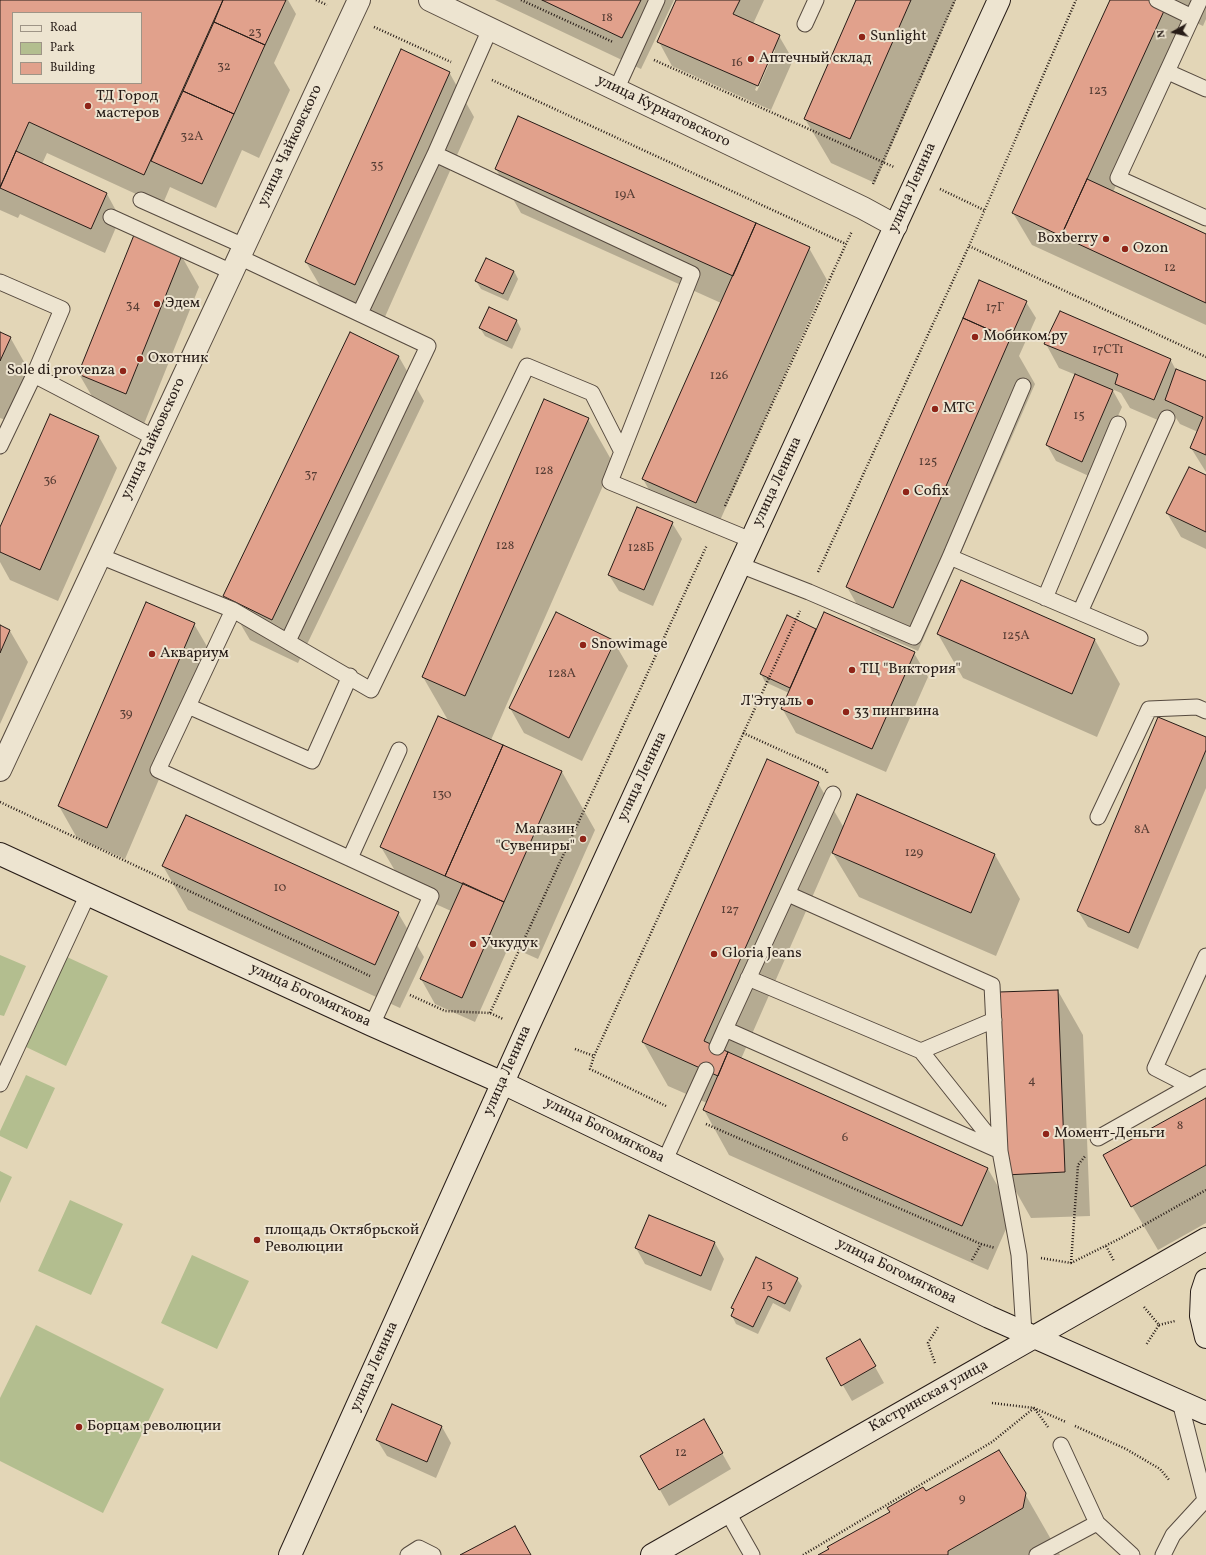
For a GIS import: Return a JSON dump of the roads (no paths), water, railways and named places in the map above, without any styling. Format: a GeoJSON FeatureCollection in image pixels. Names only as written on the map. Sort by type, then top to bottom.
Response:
{"type":"FeatureCollection","features":[{"type":"Feature","properties":{"kind":"main road","name":"улица Курнатовского"},"geometry":{"type":"LineString","coordinates":[[430,0],[856,204],[896,226]]}},
{"type":"Feature","properties":{"kind":"main road","name":"улица Ленина"},"geometry":{"type":"LineString","coordinates":[[290,1555],[503,1083],[999,0]]}},
{"type":"Feature","properties":{"kind":"main road","name":"улица Чайковского"},"geometry":{"type":"LineString","coordinates":[[0,770],[355,8]]}},
{"type":"Feature","properties":{"kind":"main road","name":"улица Богомягкова"},"geometry":{"type":"LineString","coordinates":[[0,854],[372,1025],[503,1083],[1029,1335],[1206,1413]]}},
{"type":"Feature","properties":{"kind":"main road","name":"Кастринская улица"},"geometry":{"type":"LineString","coordinates":[[652,1555],[1029,1335],[1206,1239]]}},
{"type":"Feature","properties":{"kind":"main road"},"geometry":{"type":"LineString","coordinates":[[1206,1280],[1202,1292],[1201,1316],[1206,1337]]}},
{"type":"Feature","properties":{"kind":"lane"},"geometry":{"type":"LineString","coordinates":[[616,90],[657,0]]}},
{"type":"Feature","properties":{"kind":"lane"},"geometry":{"type":"LineString","coordinates":[[805,24],[816,0]]}},
{"type":"Feature","properties":{"kind":"lane"},"geometry":{"type":"LineString","coordinates":[[1157,0],[1192,17]]}},
{"type":"Feature","properties":{"kind":"lane"},"geometry":{"type":"LineString","coordinates":[[1200,0],[1118,178],[1206,218]]}},
{"type":"Feature","properties":{"kind":"lane"},"geometry":{"type":"LineString","coordinates":[[360,313],[435,154],[490,29]]}},
{"type":"Feature","properties":{"kind":"lane"},"geometry":{"type":"LineString","coordinates":[[1168,72],[1206,89]]}},
{"type":"Feature","properties":{"kind":"lane"},"geometry":{"type":"LineString","coordinates":[[435,154],[692,274],[610,482],[751,540]]}},
{"type":"Feature","properties":{"kind":"lane"},"geometry":{"type":"LineString","coordinates":[[141,200],[238,258],[360,313],[428,346],[288,641]]}},
{"type":"Feature","properties":{"kind":"lane"},"geometry":{"type":"LineString","coordinates":[[111,218],[238,258]]}},
{"type":"Feature","properties":{"kind":"lane"},"geometry":{"type":"LineString","coordinates":[[0,282],[62,310],[34,376],[6,417],[0,446]]}},
{"type":"Feature","properties":{"kind":"lane"},"geometry":{"type":"LineString","coordinates":[[100,556],[233,610],[350,676],[371,690],[527,366],[592,393],[622,452]]}},
{"type":"Feature","properties":{"kind":"lane"},"geometry":{"type":"LineString","coordinates":[[34,376],[155,438]]}},
{"type":"Feature","properties":{"kind":"lane"},"geometry":{"type":"LineString","coordinates":[[740,565],[809,592],[914,637],[1023,386]]}},
{"type":"Feature","properties":{"kind":"lane"},"geometry":{"type":"LineString","coordinates":[[1080,612],[1167,418]]}},
{"type":"Feature","properties":{"kind":"lane"},"geometry":{"type":"LineString","coordinates":[[1045,598],[1118,424]]}},
{"type":"Feature","properties":{"kind":"lane"},"geometry":{"type":"LineString","coordinates":[[950,557],[1140,638]]}},
{"type":"Feature","properties":{"kind":"lane"},"geometry":{"type":"LineString","coordinates":[[233,610],[158,770],[431,896],[372,1025]]}},
{"type":"Feature","properties":{"kind":"lane"},"geometry":{"type":"LineString","coordinates":[[188,706],[312,761],[350,676]]}},
{"type":"Feature","properties":{"kind":"lane"},"geometry":{"type":"LineString","coordinates":[[1098,816],[1149,709],[1197,707],[1206,711]]}},
{"type":"Feature","properties":{"kind":"lane"},"geometry":{"type":"LineString","coordinates":[[350,858],[399,750]]}},
{"type":"Feature","properties":{"kind":"lane"},"geometry":{"type":"LineString","coordinates":[[716,1047],[833,794]]}},
{"type":"Feature","properties":{"kind":"lane"},"geometry":{"type":"LineString","coordinates":[[0,1084],[88,894]]}},
{"type":"Feature","properties":{"kind":"lane"},"geometry":{"type":"LineString","coordinates":[[788,894],[992,985],[1000,1151],[1019,1255],[1029,1335]]}},
{"type":"Feature","properties":{"kind":"lane"},"geometry":{"type":"LineString","coordinates":[[1190,1086],[1155,1068],[1206,956]]}},
{"type":"Feature","properties":{"kind":"lane"},"geometry":{"type":"LineString","coordinates":[[748,978],[921,1051],[1000,1151]]}},
{"type":"Feature","properties":{"kind":"lane"},"geometry":{"type":"LineString","coordinates":[[921,1051],[994,1020]]}},
{"type":"Feature","properties":{"kind":"lane"},"geometry":{"type":"LineString","coordinates":[[725,1029],[1000,1151]]}},
{"type":"Feature","properties":{"kind":"lane"},"geometry":{"type":"LineString","coordinates":[[665,1160],[706,1070]]}},
{"type":"Feature","properties":{"kind":"lane"},"geometry":{"type":"LineString","coordinates":[[1098,1138],[1206,1077]]}},
{"type":"Feature","properties":{"kind":"lane"},"geometry":{"type":"LineString","coordinates":[[1163,1555],[1173,1535],[1206,1500],[1180,1402]]}},
{"type":"Feature","properties":{"kind":"lane"},"geometry":{"type":"LineString","coordinates":[[1061,1445],[1098,1523],[1132,1555]]}},
{"type":"Feature","properties":{"kind":"lane"},"geometry":{"type":"LineString","coordinates":[[727,1511],[752,1555]]}},
{"type":"Feature","properties":{"kind":"lane"},"geometry":{"type":"LineString","coordinates":[[1037,1555],[1098,1523]]}},
{"type":"Feature","properties":{"kind":"lane"},"geometry":{"type":"LineString","coordinates":[[408,1555],[418,1548],[433,1555]]}},
{"type":"Feature","properties":{"kind":"place","name":"Sunlight"},"geometry":{"type":"Point","coordinates":[862,37]}},
{"type":"Feature","properties":{"kind":"place","name":"Аптечный склад"},"geometry":{"type":"Point","coordinates":[751,59]}},
{"type":"Feature","properties":{"kind":"place","name":"ТД Город мастеров"},"geometry":{"type":"Point","coordinates":[88,106]}},
{"type":"Feature","properties":{"kind":"place","name":"Boxberry"},"geometry":{"type":"Point","coordinates":[1106,239]}},
{"type":"Feature","properties":{"kind":"place","name":"Ozon"},"geometry":{"type":"Point","coordinates":[1125,249]}},
{"type":"Feature","properties":{"kind":"place","name":"Эдем"},"geometry":{"type":"Point","coordinates":[157,304]}},
{"type":"Feature","properties":{"kind":"place","name":"Мобиком.ру"},"geometry":{"type":"Point","coordinates":[975,337]}},
{"type":"Feature","properties":{"kind":"place","name":"Охотник"},"geometry":{"type":"Point","coordinates":[140,359]}},
{"type":"Feature","properties":{"kind":"place","name":"Sole di provenza"},"geometry":{"type":"Point","coordinates":[123,371]}},
{"type":"Feature","properties":{"kind":"place","name":"МТС"},"geometry":{"type":"Point","coordinates":[935,409]}},
{"type":"Feature","properties":{"kind":"place","name":"Cofix"},"geometry":{"type":"Point","coordinates":[906,492]}},
{"type":"Feature","properties":{"kind":"place","name":"Snowimage"},"geometry":{"type":"Point","coordinates":[583,645]}},
{"type":"Feature","properties":{"kind":"place","name":"Аквариум"},"geometry":{"type":"Point","coordinates":[152,654]}},
{"type":"Feature","properties":{"kind":"place","name":"ТЦ \"Виктория\""},"geometry":{"type":"Point","coordinates":[852,670]}},
{"type":"Feature","properties":{"kind":"place","name":"Л'Этуаль"},"geometry":{"type":"Point","coordinates":[810,702]}},
{"type":"Feature","properties":{"kind":"place","name":"33 пингвина"},"geometry":{"type":"Point","coordinates":[846,712]}},
{"type":"Feature","properties":{"kind":"place","name":"Магазин \"Сувениры\""},"geometry":{"type":"Point","coordinates":[583,839]}},
{"type":"Feature","properties":{"kind":"place","name":"Учкудук"},"geometry":{"type":"Point","coordinates":[473,944]}},
{"type":"Feature","properties":{"kind":"place","name":"Gloria Jeans"},"geometry":{"type":"Point","coordinates":[714,954]}},
{"type":"Feature","properties":{"kind":"place","name":"Момент-Деньги"},"geometry":{"type":"Point","coordinates":[1046,1134]}},
{"type":"Feature","properties":{"kind":"place","name":"площадь Октябрьской Революции"},"geometry":{"type":"Point","coordinates":[257,1240]}},
{"type":"Feature","properties":{"kind":"place","name":"Борцам революции"},"geometry":{"type":"Point","coordinates":[79,1427]}}]}
